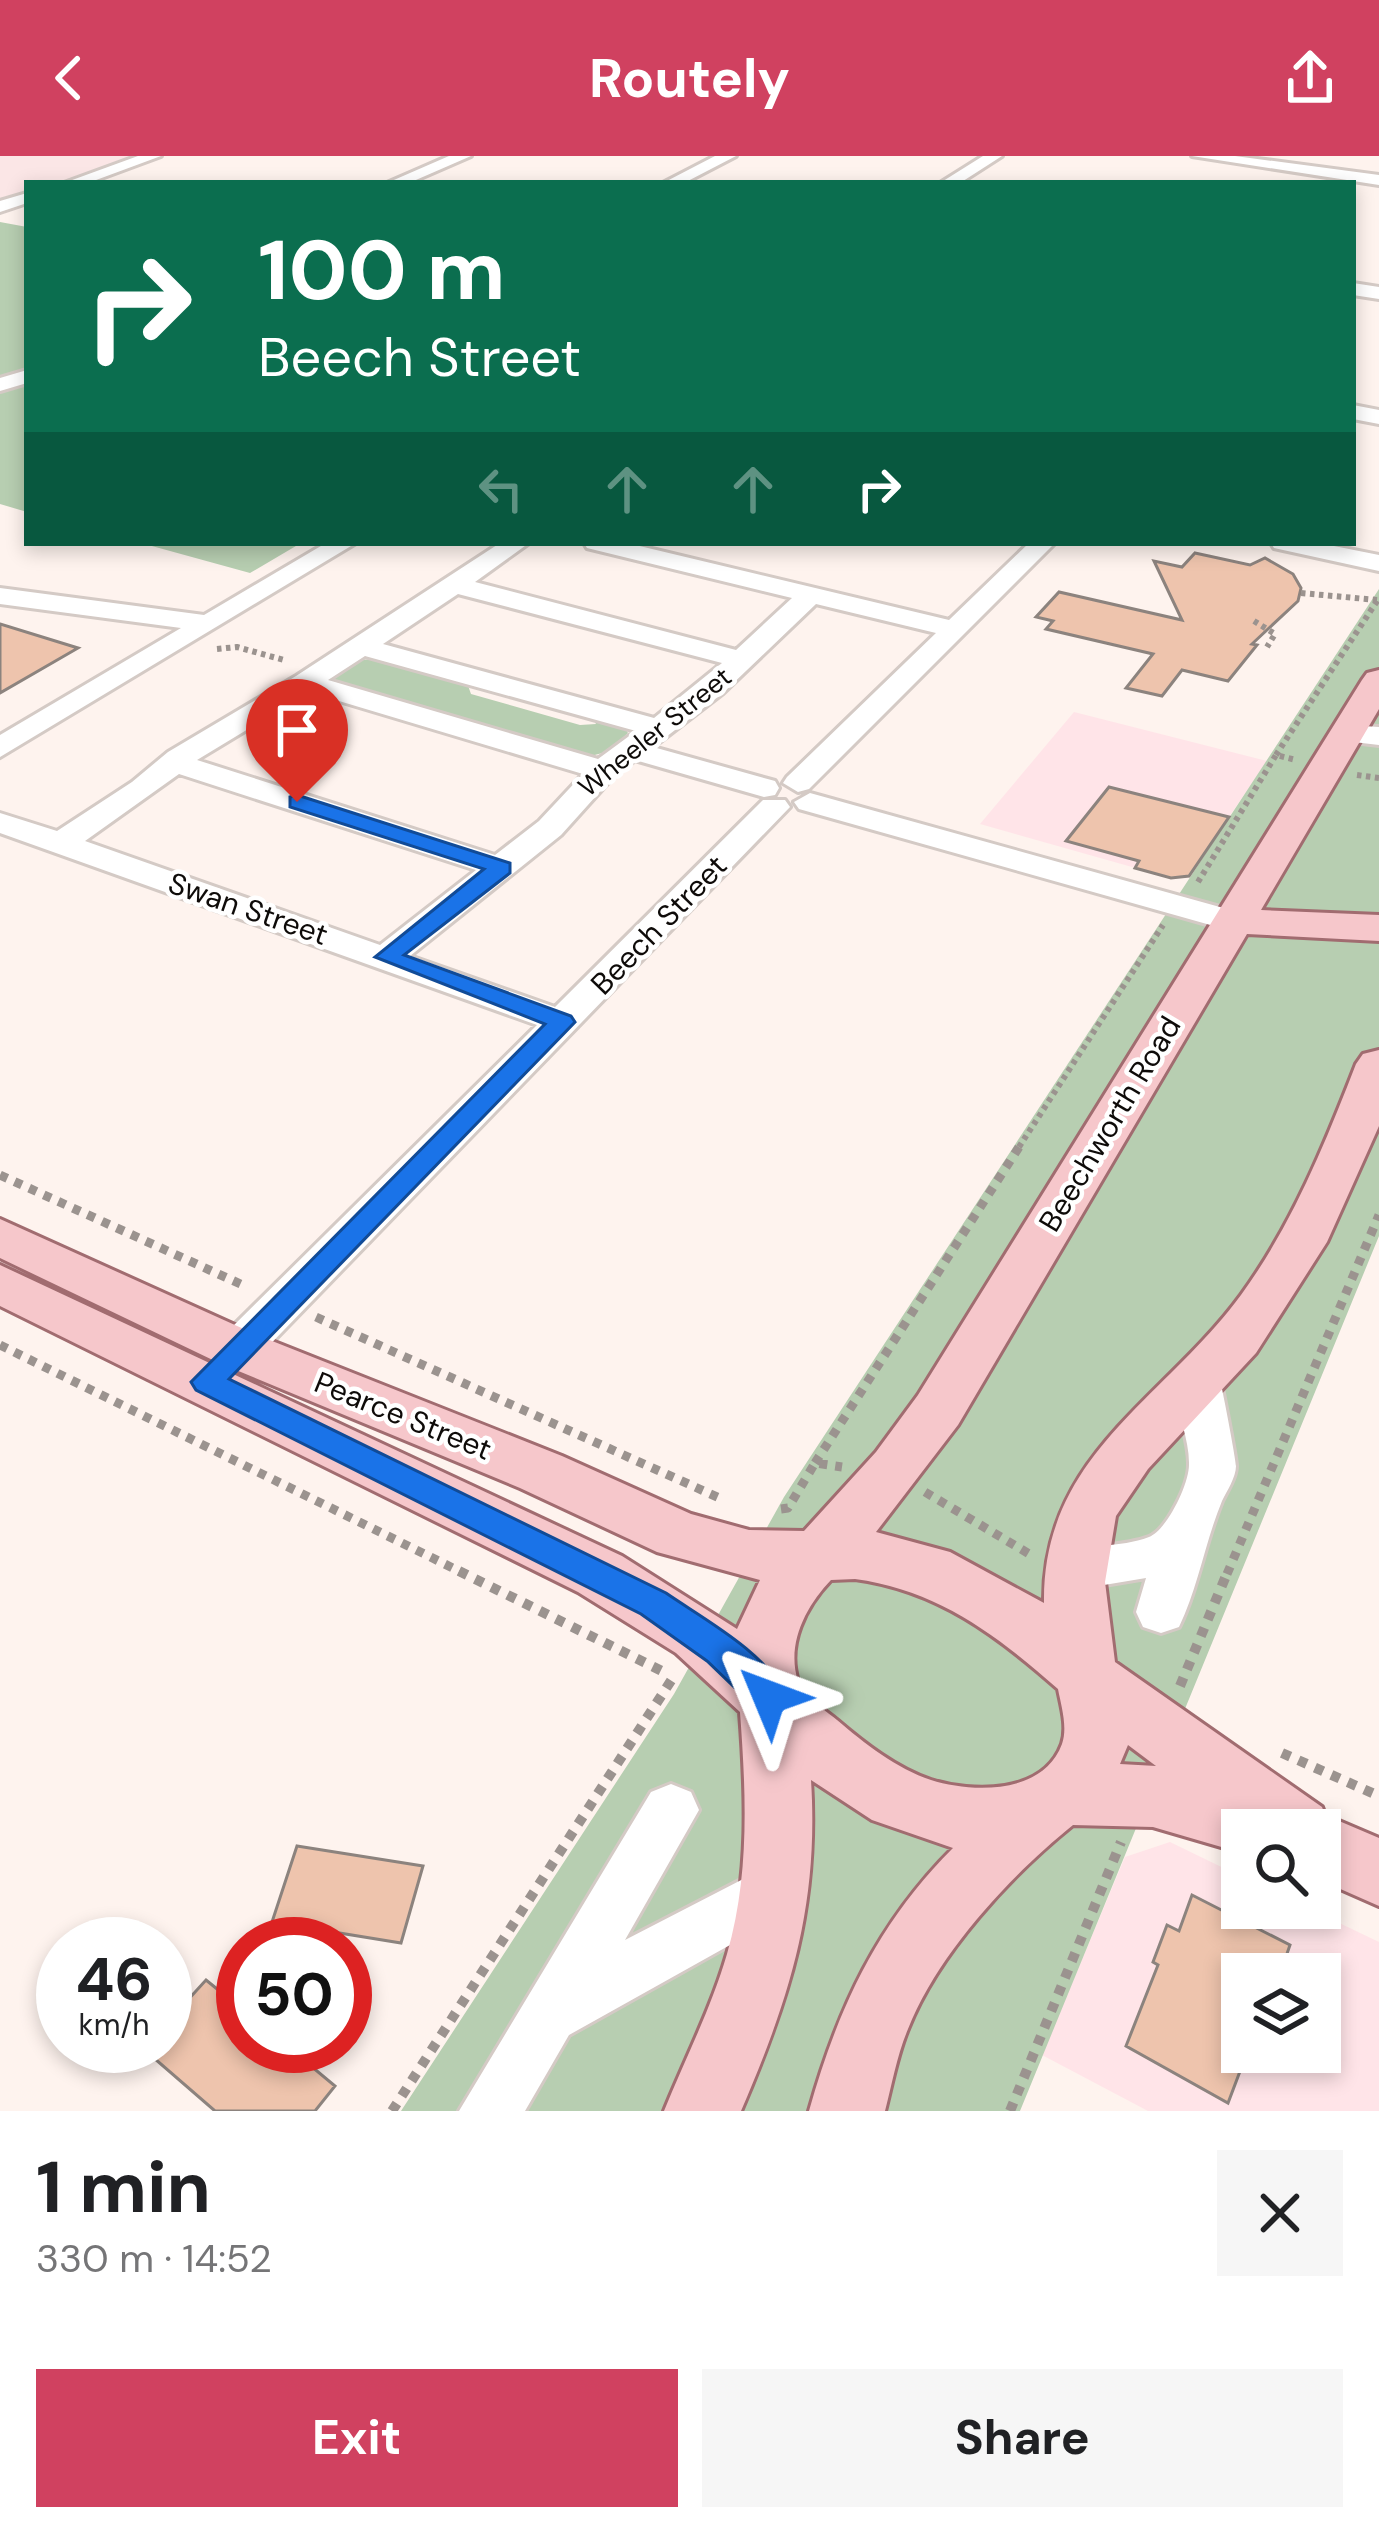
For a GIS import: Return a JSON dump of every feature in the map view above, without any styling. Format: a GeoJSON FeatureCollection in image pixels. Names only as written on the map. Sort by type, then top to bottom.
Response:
{"type":"FeatureCollection","features":[{"type":"Feature","properties":{"kind":"main road","name":"Beechworth Road"},"geometry":{"type":"LineString","coordinates":[[818,1556],[896,1468],[938,1410],[1233,922],[1350,746],[1379,680]]}},
{"type":"Feature","properties":{"kind":"main road"},"geometry":{"type":"LineString","coordinates":[[1233,922],[1379,928]]}},
{"type":"Feature","properties":{"kind":"main road"},"geometry":{"type":"LineString","coordinates":[[847,2111],[874,2020],[922,1939],[995,1856],[1058,1798],[1090,1758],[1096,1720],[1075,1607],[1074,1569],[1082,1528],[1106,1480],[1237,1340],[1286,1269],[1379,1064]]}},
{"type":"Feature","properties":{"kind":"main road","name":"Pearce Street"},"geometry":{"type":"LineString","coordinates":[[0,1237],[653,1604],[719,1650],[770,1700]]}},
{"type":"Feature","properties":{"kind":"main road","name":"Pearce Street"},"geometry":{"type":"LineString","coordinates":[[0,1285],[542,1472],[703,1544],[749,1555],[818,1556]]}},
{"type":"Feature","properties":{"kind":"main road"},"geometry":{"type":"LineString","coordinates":[[702,2111],[756,1974],[776,1889],[779,1794],[764,1662],[768,1623],[787,1586],[818,1556],[902,1563],[963,1585],[1020,1619],[1087,1677],[1167,1768],[1237,1809]]}},
{"type":"Feature","properties":{"kind":"main road"},"geometry":{"type":"LineString","coordinates":[[770,1700],[840,1762],[889,1793],[937,1813],[995,1821],[1016,1818],[1058,1798],[1167,1768],[1254,1809]]}},
{"type":"Feature","properties":{"kind":"main road"},"geometry":{"type":"LineString","coordinates":[[1341,1855],[1379,1873]]}},
{"type":"Feature","properties":{"kind":"street"},"geometry":{"type":"LineString","coordinates":[[82,180],[153,156]]}},
{"type":"Feature","properties":{"kind":"street"},"geometry":{"type":"LineString","coordinates":[[403,180],[463,156]]}},
{"type":"Feature","properties":{"kind":"street"},"geometry":{"type":"LineString","coordinates":[[677,180],[728,156]]}},
{"type":"Feature","properties":{"kind":"street"},"geometry":{"type":"LineString","coordinates":[[954,180],[994,156]]}},
{"type":"Feature","properties":{"kind":"street"},"geometry":{"type":"LineString","coordinates":[[1200,156],[1379,180]]}},
{"type":"Feature","properties":{"kind":"street"},"geometry":{"type":"LineString","coordinates":[[0,196],[24,199]]}},
{"type":"Feature","properties":{"kind":"street"},"geometry":{"type":"LineString","coordinates":[[0,207],[24,199]]}},
{"type":"Feature","properties":{"kind":"street"},"geometry":{"type":"LineString","coordinates":[[0,748],[206,637],[340,546]]}},
{"type":"Feature","properties":{"kind":"street"},"geometry":{"type":"LineString","coordinates":[[61,843],[143,789],[174,762],[314,677],[512,546]]}},
{"type":"Feature","properties":{"kind":"street"},"geometry":{"type":"LineString","coordinates":[[609,546],[956,630]]}},
{"type":"Feature","properties":{"kind":"street","name":"Beech Street"},"geometry":{"type":"LineString","coordinates":[[223,1365],[786,795],[1040,546]]}},
{"type":"Feature","properties":{"kind":"street"},"geometry":{"type":"LineString","coordinates":[[1297,546],[1379,563]]}},
{"type":"Feature","properties":{"kind":"street"},"geometry":{"type":"LineString","coordinates":[[451,584],[744,660]]}},
{"type":"Feature","properties":{"kind":"street","name":"Wheeler Street"},"geometry":{"type":"LineString","coordinates":[[387,957],[553,826],[603,770],[744,660],[811,594]]}},
{"type":"Feature","properties":{"kind":"street"},"geometry":{"type":"LineString","coordinates":[[0,596],[206,637]]}},
{"type":"Feature","properties":{"kind":"street"},"geometry":{"type":"LineString","coordinates":[[362,646],[643,739],[786,795],[1233,922]]}},
{"type":"Feature","properties":{"kind":"street"},"geometry":{"type":"LineString","coordinates":[[314,677],[603,770]]}},
{"type":"Feature","properties":{"kind":"street"},"geometry":{"type":"LineString","coordinates":[[174,762],[502,868]]}},
{"type":"Feature","properties":{"kind":"street","name":"Swan Street"},"geometry":{"type":"LineString","coordinates":[[0,822],[562,1022]]}},
{"type":"Feature","properties":{"kind":"street"},"geometry":{"type":"LineString","coordinates":[[1162,1612],[1182,1540],[1213,1467],[1202,1419],[1200,1376]]}},
{"type":"Feature","properties":{"kind":"street"},"geometry":{"type":"LineString","coordinates":[[1074,1569],[1161,1556],[1182,1540]]}},
{"type":"Feature","properties":{"kind":"street"},"geometry":{"type":"LineString","coordinates":[[490,2111],[670,1810]]}},
{"type":"Feature","properties":{"kind":"street"},"geometry":{"type":"LineString","coordinates":[[548,2015],[776,1889]]}},
{"type":"Feature","properties":{"kind":"path"},"geometry":{"type":"LineString","coordinates":[[815,1463],[1177,906],[1181,884],[1202,882],[1276,755],[1378,599],[1301,593]]}},
{"type":"Feature","properties":{"kind":"path"},"geometry":{"type":"LineString","coordinates":[[1254,621],[1275,634],[1267,647]]}},
{"type":"Feature","properties":{"kind":"path"},"geometry":{"type":"LineString","coordinates":[[206,637],[314,677]]}},
{"type":"Feature","properties":{"kind":"path"},"geometry":{"type":"LineString","coordinates":[[1276,755],[1350,746],[1379,778]]}},
{"type":"Feature","properties":{"kind":"path"},"geometry":{"type":"LineString","coordinates":[[0,1175],[736,1505]]}},
{"type":"Feature","properties":{"kind":"path"},"geometry":{"type":"LineString","coordinates":[[1010,2111],[1125,1833],[1151,1831],[1167,1768],[1173,1704],[1379,1215]]}},
{"type":"Feature","properties":{"kind":"path"},"geometry":{"type":"LineString","coordinates":[[0,1345],[674,1677]]}},
{"type":"Feature","properties":{"kind":"path"},"geometry":{"type":"LineString","coordinates":[[1276,1750],[1379,1796]]}},
{"type":"Feature","properties":{"kind":"shaded area"},"geometry":{"type":"Polygon","coordinates":[[[0,156],[137,156],[65,180],[24,180],[24,194],[0,202],[0,156]]]}},
{"type":"Feature","properties":{"kind":"shaded area"},"geometry":{"type":"Polygon","coordinates":[[[1074,712],[1267,761],[1189,876],[1171,878],[980,824],[1074,712]]]}},
{"type":"Feature","properties":{"kind":"shaded area"},"geometry":{"type":"Polygon","coordinates":[[[1170,1842],[1221,1867],[1221,1929],[1341,1929],[1341,1924],[1379,1942],[1379,2111],[1148,2111],[1042,2055],[1125,1857],[1170,1842]]]}},
{"type":"Feature","properties":{"kind":"green space"},"geometry":{"type":"Polygon","coordinates":[[[0,222],[24,226],[24,511],[0,504],[0,222]]]}},
{"type":"Feature","properties":{"kind":"green space"},"geometry":{"type":"Polygon","coordinates":[[[152,546],[296,546],[250,573],[152,546]]]}},
{"type":"Feature","properties":{"kind":"green space"},"geometry":{"type":"Polygon","coordinates":[[[1379,589],[1379,1236],[1020,2111],[401,2111],[674,1694],[784,1497],[1379,589]]]}},
{"type":"Feature","properties":{"kind":"green space"},"geometry":{"type":"Polygon","coordinates":[[[379,658],[466,680],[471,694],[580,725],[596,724],[591,715],[623,725],[628,733],[610,751],[587,757],[337,685],[334,679],[354,661],[379,658]]]}},
{"type":"Feature","properties":{"kind":"building"},"geometry":{"type":"Polygon","coordinates":[[[1195,553],[1250,565],[1265,558],[1293,574],[1301,588],[1298,601],[1252,644],[1257,645],[1228,681],[1182,670],[1162,696],[1126,688],[1153,654],[1046,629],[1053,621],[1036,617],[1059,592],[1182,620],[1154,561],[1182,567],[1195,553]]]}},
{"type":"Feature","properties":{"kind":"building"},"geometry":{"type":"Polygon","coordinates":[[[0,624],[78,648],[0,693],[0,624]]]}},
{"type":"Feature","properties":{"kind":"building"},"geometry":{"type":"Polygon","coordinates":[[[1109,787],[1229,817],[1189,876],[1171,878],[1135,868],[1139,861],[1066,841],[1109,787]]]}},
{"type":"Feature","properties":{"kind":"building"},"geometry":{"type":"Polygon","coordinates":[[[297,1846],[423,1866],[401,1943],[372,1938],[372,1917],[274,1917],[297,1846]]]}},
{"type":"Feature","properties":{"kind":"building"},"geometry":{"type":"Polygon","coordinates":[[[1192,1895],[1221,1910],[1221,1929],[1259,1929],[1290,1945],[1287,1953],[1221,1953],[1221,2073],[1239,2073],[1228,2103],[1126,2046],[1158,1965],[1153,1962],[1167,1925],[1179,1931],[1192,1895]]]}},
{"type":"Feature","properties":{"kind":"building"},"geometry":{"type":"Polygon","coordinates":[[[206,1980],[216,1988],[216,2073],[319,2073],[335,2086],[315,2111],[215,2111],[171,2073],[192,2073],[192,1995],[206,1980]]]}},
{"type":"Feature","properties":{"kind":"route"},"geometry":{"type":"LineString","coordinates":[[297,802],[502,868],[387,957],[562,1022],[207,1382],[600,1574],[698,1634],[769,1697]]}}]}
